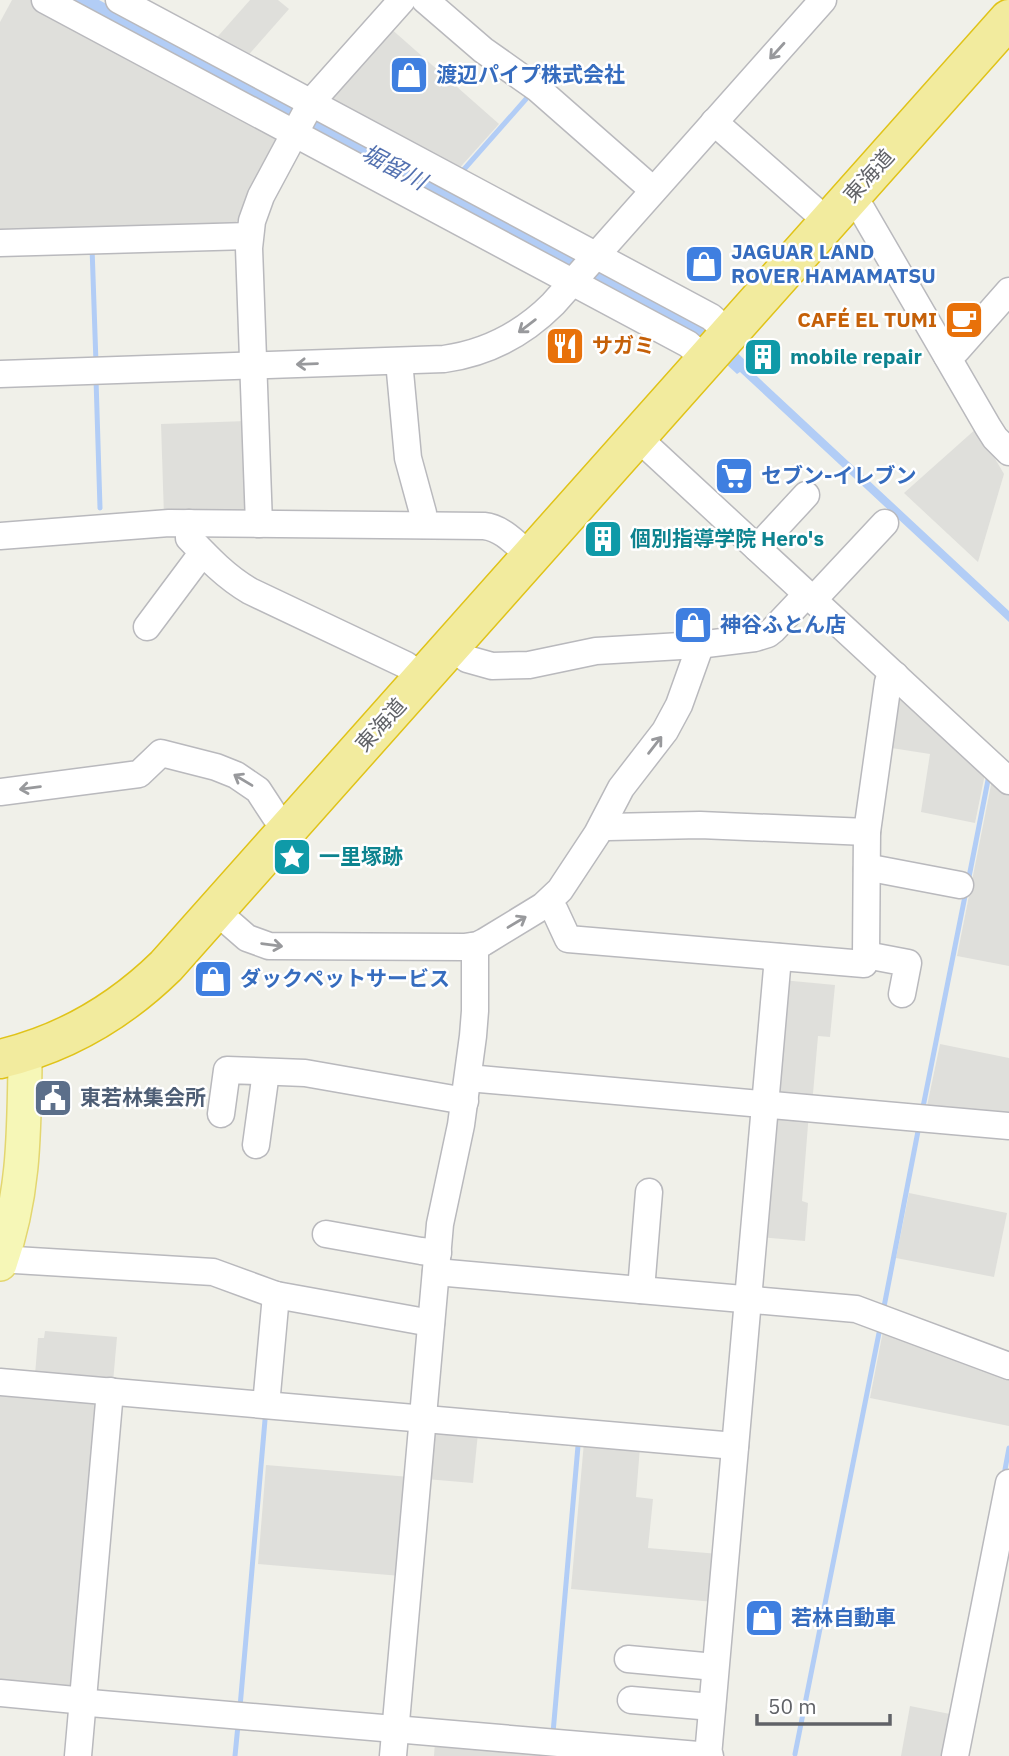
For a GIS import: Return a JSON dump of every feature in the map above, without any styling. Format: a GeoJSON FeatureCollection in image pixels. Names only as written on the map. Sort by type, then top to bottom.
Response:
{"type":"FeatureCollection","features":[{"type":"Feature","properties":{"kind":"highway","name":"東海道"},"geometry":{"type":"LineString","coordinates":[[11,1056],[76,1031],[124,1002],[166,966],[1009,19]]}},
{"type":"Feature","properties":{"kind":"main road"},"geometry":{"type":"LineString","coordinates":[[1,1260],[17,1203],[24,1153],[25,1064],[11,1056]]}},
{"type":"Feature","properties":{"kind":"street"},"geometry":{"type":"LineString","coordinates":[[45,0],[303,118],[584,269],[688,344],[718,346],[711,317],[584,269],[303,118],[118,0]]}},
{"type":"Feature","properties":{"kind":"street"},"geometry":{"type":"LineString","coordinates":[[259,524],[249,236],[252,221],[261,196],[303,118],[402,0]]}},
{"type":"Feature","properties":{"kind":"street"},"geometry":{"type":"LineString","coordinates":[[425,0],[483,50],[538,89],[653,190]]}},
{"type":"Feature","properties":{"kind":"street"},"geometry":{"type":"LineString","coordinates":[[0,374],[444,359],[495,345],[540,316],[823,0]]}},
{"type":"Feature","properties":{"kind":"street"},"geometry":{"type":"LineString","coordinates":[[714,122],[838,211],[862,211],[988,427],[1009,452]]}},
{"type":"Feature","properties":{"kind":"street"},"geometry":{"type":"LineString","coordinates":[[0,243],[249,236]]}},
{"type":"Feature","properties":{"kind":"street"},"geometry":{"type":"LineString","coordinates":[[947,356],[957,350],[1009,291]]}},
{"type":"Feature","properties":{"kind":"street"},"geometry":{"type":"LineString","coordinates":[[400,361],[408,458],[423,513],[423,526]]}},
{"type":"Feature","properties":{"kind":"street"},"geometry":{"type":"LineString","coordinates":[[638,436],[1009,781]]}},
{"type":"Feature","properties":{"kind":"street"},"geometry":{"type":"LineString","coordinates":[[757,548],[806,495]]}},
{"type":"Feature","properties":{"kind":"street"},"geometry":{"type":"LineString","coordinates":[[0,536],[169,523],[492,527],[505,534],[531,557]]}},
{"type":"Feature","properties":{"kind":"street"},"geometry":{"type":"LineString","coordinates":[[189,523],[189,538],[225,575],[250,591],[406,665],[422,679]]}},
{"type":"Feature","properties":{"kind":"street"},"geometry":{"type":"LineString","coordinates":[[452,645],[467,659],[492,666],[529,665],[596,651],[698,645],[755,638],[768,634],[810,597],[884,523]]}},
{"type":"Feature","properties":{"kind":"street"},"geometry":{"type":"LineString","coordinates":[[147,627],[204,554]]}},
{"type":"Feature","properties":{"kind":"street"},"geometry":{"type":"LineString","coordinates":[[216,911],[247,938],[269,946],[473,946],[484,942],[549,902],[560,890],[603,824],[621,788],[665,732],[680,705],[698,645]]}},
{"type":"Feature","properties":{"kind":"street"},"geometry":{"type":"LineString","coordinates":[[549,902],[568,939],[864,964],[867,832],[888,682],[895,675]]}},
{"type":"Feature","properties":{"kind":"street"},"geometry":{"type":"LineString","coordinates":[[0,792],[139,774],[161,753],[236,775],[258,790],[275,816],[290,828]]}},
{"type":"Feature","properties":{"kind":"street"},"geometry":{"type":"LineString","coordinates":[[603,824],[608,827],[700,825],[867,832]]}},
{"type":"Feature","properties":{"kind":"street"},"geometry":{"type":"LineString","coordinates":[[867,869],[960,885]]}},
{"type":"Feature","properties":{"kind":"street"},"geometry":{"type":"LineString","coordinates":[[393,1756],[441,1213],[461,1125],[475,1019],[473,946]]}},
{"type":"Feature","properties":{"kind":"street"},"geometry":{"type":"LineString","coordinates":[[866,955],[908,963],[902,994]]}},
{"type":"Feature","properties":{"kind":"street"},"geometry":{"type":"LineString","coordinates":[[0,1693],[589,1751],[708,1756],[778,957]]}},
{"type":"Feature","properties":{"kind":"street"},"geometry":{"type":"LineString","coordinates":[[221,1114],[227,1070],[305,1073],[466,1090],[765,1104],[1009,1126]]}},
{"type":"Feature","properties":{"kind":"street"},"geometry":{"type":"LineString","coordinates":[[256,1145],[266,1072]]}},
{"type":"Feature","properties":{"kind":"street"},"geometry":{"type":"LineString","coordinates":[[641,1290],[649,1192]]}},
{"type":"Feature","properties":{"kind":"street"},"geometry":{"type":"LineString","coordinates":[[326,1234],[421,1251],[437,1262],[641,1290],[856,1309],[1009,1366]]}},
{"type":"Feature","properties":{"kind":"street"},"geometry":{"type":"LineString","coordinates":[[1,1260],[213,1272],[276,1295],[431,1323]]}},
{"type":"Feature","properties":{"kind":"street"},"geometry":{"type":"LineString","coordinates":[[266,1405],[276,1295]]}},
{"type":"Feature","properties":{"kind":"street"},"geometry":{"type":"LineString","coordinates":[[0,1382],[735,1446]]}},
{"type":"Feature","properties":{"kind":"street"},"geometry":{"type":"LineString","coordinates":[[78,1756],[110,1391]]}},
{"type":"Feature","properties":{"kind":"street"},"geometry":{"type":"LineString","coordinates":[[955,1756],[1009,1483]]}},
{"type":"Feature","properties":{"kind":"street"},"geometry":{"type":"LineString","coordinates":[[628,1659],[715,1667]]}},
{"type":"Feature","properties":{"kind":"street"},"geometry":{"type":"LineString","coordinates":[[631,1700],[712,1707]]}},
{"type":"Feature","properties":{"kind":"shaded area"},"geometry":{"type":"Polygon","coordinates":[[[12,0],[31,0],[281,134],[241,217],[232,226],[0,232],[0,22],[12,0]]]}},
{"type":"Feature","properties":{"kind":"shaded area"},"geometry":{"type":"Polygon","coordinates":[[[250,0],[278,0],[289,9],[244,60],[212,43],[250,0]]]}},
{"type":"Feature","properties":{"kind":"shaded area"},"geometry":{"type":"Polygon","coordinates":[[[389,27],[499,124],[455,173],[326,104],[389,27]]]}},
{"type":"Feature","properties":{"kind":"shaded area"},"geometry":{"type":"Polygon","coordinates":[[[247,421],[251,513],[164,517],[161,424],[247,421]]]}},
{"type":"Feature","properties":{"kind":"shaded area"},"geometry":{"type":"Polygon","coordinates":[[[977,428],[1004,474],[978,562],[904,493],[977,428]]]}},
{"type":"Feature","properties":{"kind":"shaded area"},"geometry":{"type":"Polygon","coordinates":[[[893,690],[986,769],[975,823],[921,812],[930,754],[885,747],[893,690]]]}},
{"type":"Feature","properties":{"kind":"shaded area"},"geometry":{"type":"Polygon","coordinates":[[[993,775],[1009,790],[1009,966],[957,956],[993,775]]]}},
{"type":"Feature","properties":{"kind":"shaded area"},"geometry":{"type":"Polygon","coordinates":[[[782,980],[835,985],[830,1037],[818,1036],[812,1105],[772,1101],[782,980]]]}},
{"type":"Feature","properties":{"kind":"shaded area"},"geometry":{"type":"Polygon","coordinates":[[[940,1044],[1009,1058],[1009,1114],[927,1106],[940,1044]]]}},
{"type":"Feature","properties":{"kind":"shaded area"},"geometry":{"type":"Polygon","coordinates":[[[771,1109],[809,1112],[802,1201],[808,1203],[805,1241],[760,1237],[771,1109]]]}},
{"type":"Feature","properties":{"kind":"shaded area"},"geometry":{"type":"Polygon","coordinates":[[[909,1193],[1007,1213],[994,1277],[896,1258],[909,1193]]]}},
{"type":"Feature","properties":{"kind":"shaded area"},"geometry":{"type":"Polygon","coordinates":[[[884,1326],[1009,1373],[1009,1426],[870,1398],[884,1326]]]}},
{"type":"Feature","properties":{"kind":"shaded area"},"geometry":{"type":"Polygon","coordinates":[[[45,1331],[117,1337],[113,1382],[35,1375],[38,1338],[44,1338],[45,1331]]]}},
{"type":"Feature","properties":{"kind":"shaded area"},"geometry":{"type":"Polygon","coordinates":[[[0,1391],[100,1400],[78,1689],[0,1687],[0,1391]]]}},
{"type":"Feature","properties":{"kind":"shaded area"},"geometry":{"type":"Polygon","coordinates":[[[435,1429],[478,1433],[473,1483],[426,1479],[435,1429]]]}},
{"type":"Feature","properties":{"kind":"shaded area"},"geometry":{"type":"Polygon","coordinates":[[[584,1442],[640,1447],[636,1497],[653,1499],[648,1548],[719,1554],[714,1602],[571,1589],[584,1442]]]}},
{"type":"Feature","properties":{"kind":"shaded area"},"geometry":{"type":"Polygon","coordinates":[[[266,1465],[410,1477],[401,1576],[258,1564],[266,1465]]]}},
{"type":"Feature","properties":{"kind":"shaded area"},"geometry":{"type":"Polygon","coordinates":[[[910,1706],[955,1715],[947,1756],[901,1756],[910,1706]]]}},
{"type":"Feature","properties":{"kind":"shaded area"},"geometry":{"type":"Polygon","coordinates":[[[435,1741],[548,1750],[547,1756],[434,1756],[435,1741]]]}},
{"type":"Feature","properties":{"kind":"water","name":"堀留川"},"geometry":{"type":"Polygon","coordinates":[[[65,0],[99,0],[711,328],[748,363],[746,366],[1009,611],[1009,622],[740,372],[737,374],[701,341],[65,0]]]}},
{"type":"Feature","properties":{"kind":"waterway"},"geometry":{"type":"LineString","coordinates":[[459,175],[526,99]]}},
{"type":"Feature","properties":{"kind":"waterway"},"geometry":{"type":"LineString","coordinates":[[92,247],[96,363]]}},
{"type":"Feature","properties":{"kind":"waterway"},"geometry":{"type":"LineString","coordinates":[[96,379],[100,508]]}},
{"type":"Feature","properties":{"kind":"waterway"},"geometry":{"type":"LineString","coordinates":[[968,882],[989,775]]}},
{"type":"Feature","properties":{"kind":"waterway"},"geometry":{"type":"LineString","coordinates":[[922,1112],[966,891]]}},
{"type":"Feature","properties":{"kind":"waterway"},"geometry":{"type":"LineString","coordinates":[[883,1312],[919,1126]]}},
{"type":"Feature","properties":{"kind":"waterway"},"geometry":{"type":"LineString","coordinates":[[795,1754],[880,1328]]}},
{"type":"Feature","properties":{"kind":"waterway"},"geometry":{"type":"LineString","coordinates":[[240,1707],[265,1420]]}},
{"type":"Feature","properties":{"kind":"waterway"},"geometry":{"type":"LineString","coordinates":[[553,1733],[578,1446]]}},
{"type":"Feature","properties":{"kind":"waterway"},"geometry":{"type":"LineString","coordinates":[[1004,1475],[1009,1448]]}},
{"type":"Feature","properties":{"kind":"waterway"},"geometry":{"type":"LineString","coordinates":[[235,1756],[238,1725]]}},
{"type":"Feature","properties":{"kind":"place","name":"渡辺パイプ株式会社"},"geometry":{"type":"Point","coordinates":[409,75]}},
{"type":"Feature","properties":{"kind":"place","name":"JAGUAR LAND ROVER HAMAMATSU"},"geometry":{"type":"Point","coordinates":[704,264]}},
{"type":"Feature","properties":{"kind":"place","name":"CAFÉ EL TUMI"},"geometry":{"type":"Point","coordinates":[964,320]}},
{"type":"Feature","properties":{"kind":"place","name":"サガミ"},"geometry":{"type":"Point","coordinates":[565,346]}},
{"type":"Feature","properties":{"kind":"place","name":"mobile repair"},"geometry":{"type":"Point","coordinates":[763,357]}},
{"type":"Feature","properties":{"kind":"place","name":"セブン-イレブン"},"geometry":{"type":"Point","coordinates":[734,476]}},
{"type":"Feature","properties":{"kind":"place","name":"個別指導学院 Hero's"},"geometry":{"type":"Point","coordinates":[603,539]}},
{"type":"Feature","properties":{"kind":"place","name":"神谷ふとん店"},"geometry":{"type":"Point","coordinates":[693,625]}},
{"type":"Feature","properties":{"kind":"place","name":"一里塚跡"},"geometry":{"type":"Point","coordinates":[292,857]}},
{"type":"Feature","properties":{"kind":"place","name":"ダックペットサービス"},"geometry":{"type":"Point","coordinates":[213,979]}},
{"type":"Feature","properties":{"kind":"place","name":"東若林集会所"},"geometry":{"type":"Point","coordinates":[53,1098]}},
{"type":"Feature","properties":{"kind":"place","name":"若林自動車"},"geometry":{"type":"Point","coordinates":[764,1618]}}]}
